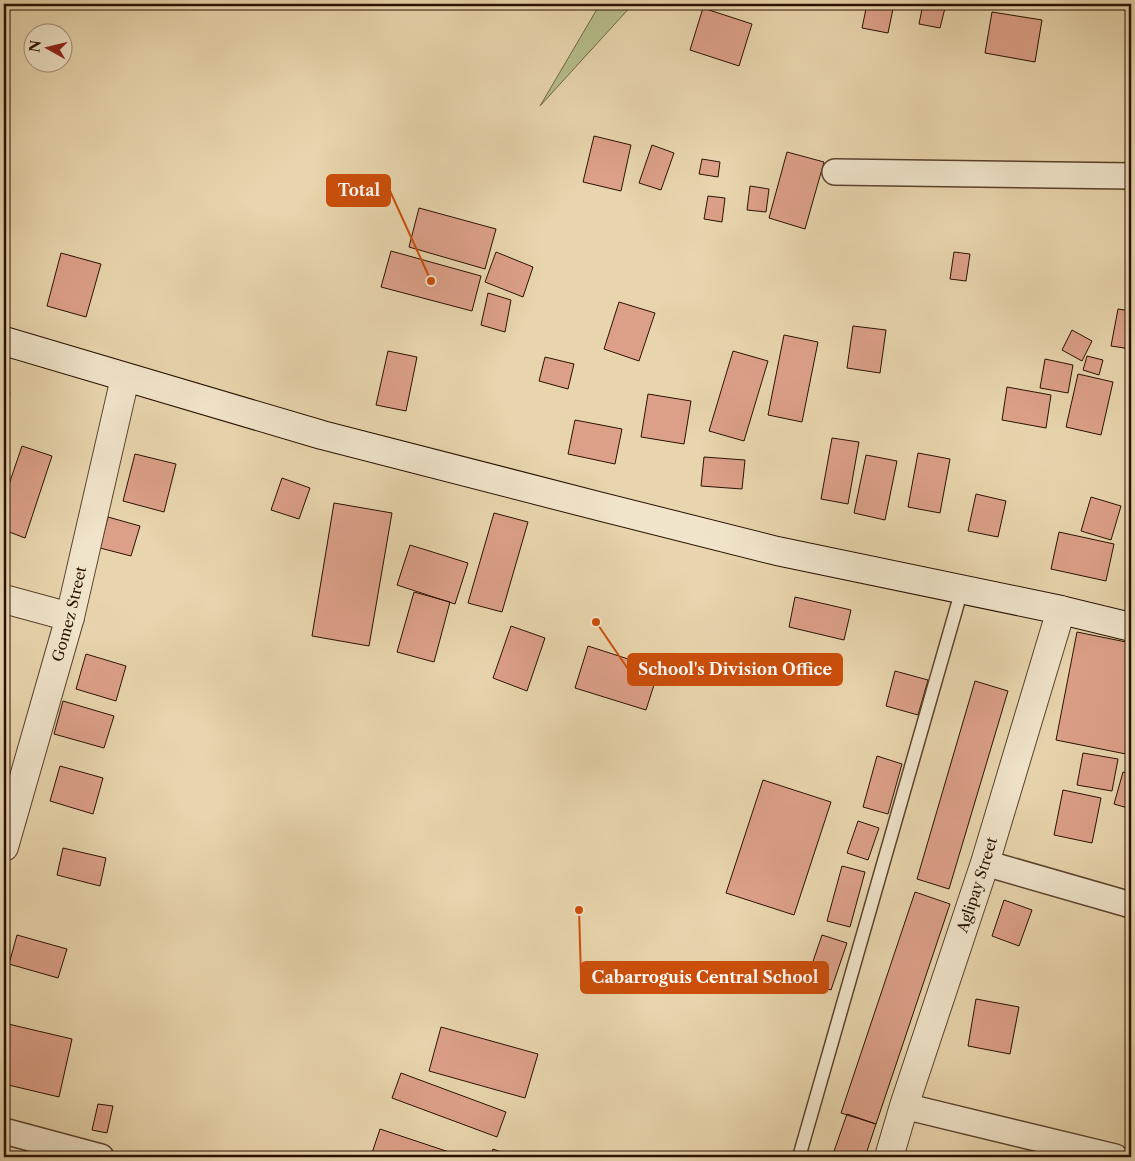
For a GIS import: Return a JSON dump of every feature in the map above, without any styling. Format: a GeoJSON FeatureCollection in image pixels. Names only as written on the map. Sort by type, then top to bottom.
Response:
{"type":"FeatureCollection","features":[{"type":"Feature","properties":{"kind":"main road"},"geometry":{"type":"LineString","coordinates":[[4,341],[322,435],[589,504],[777,551],[1061,610],[1131,627]]}},
{"type":"Feature","properties":{"kind":"main road","name":"Gomez Street"},"geometry":{"type":"LineString","coordinates":[[4,847],[70,617],[125,378]]}},
{"type":"Feature","properties":{"kind":"main road"},"geometry":{"type":"LineString","coordinates":[[4,599],[70,617]]}},
{"type":"Feature","properties":{"kind":"main road","name":"Aglipay Street"},"geometry":{"type":"LineString","coordinates":[[889,1157],[904,1106],[985,863],[1061,610]]}},
{"type":"Feature","properties":{"kind":"street"},"geometry":{"type":"LineString","coordinates":[[835,172],[1131,176]]}},
{"type":"Feature","properties":{"kind":"street"},"geometry":{"type":"LineString","coordinates":[[985,863],[1131,905]]}},
{"type":"Feature","properties":{"kind":"street"},"geometry":{"type":"LineString","coordinates":[[904,1106],[1115,1157]]}},
{"type":"Feature","properties":{"kind":"street"},"geometry":{"type":"LineString","coordinates":[[4,1132],[101,1157]]}},
{"type":"Feature","properties":{"kind":"lane"},"geometry":{"type":"LineString","coordinates":[[799,1157],[962,589]]}},
{"type":"Feature","properties":{"kind":"green space"},"geometry":{"type":"Polygon","coordinates":[[[600,4],[633,4],[540,106],[600,4]]]}},
{"type":"Feature","properties":{"kind":"building"},"geometry":{"type":"Polygon","coordinates":[[[867,4],[894,4],[888,33],[862,28],[867,4]]]}},
{"type":"Feature","properties":{"kind":"building"},"geometry":{"type":"Polygon","coordinates":[[[923,4],[946,4],[940,28],[919,24],[923,4]]]}},
{"type":"Feature","properties":{"kind":"building"},"geometry":{"type":"Polygon","coordinates":[[[703,8],[752,24],[739,66],[690,50],[703,8]]]}},
{"type":"Feature","properties":{"kind":"building"},"geometry":{"type":"Polygon","coordinates":[[[992,12],[1042,20],[1035,62],[985,53],[992,12]]]}},
{"type":"Feature","properties":{"kind":"building"},"geometry":{"type":"Polygon","coordinates":[[[594,136],[631,145],[621,191],[583,182],[594,136]]]}},
{"type":"Feature","properties":{"kind":"building"},"geometry":{"type":"Polygon","coordinates":[[[652,145],[674,153],[661,190],[639,183],[652,145]]]}},
{"type":"Feature","properties":{"kind":"building"},"geometry":{"type":"Polygon","coordinates":[[[787,152],[824,162],[805,229],[769,218],[787,152]]]}},
{"type":"Feature","properties":{"kind":"building"},"geometry":{"type":"Polygon","coordinates":[[[702,159],[720,162],[718,177],[699,174],[702,159]]]}},
{"type":"Feature","properties":{"kind":"building"},"geometry":{"type":"Polygon","coordinates":[[[750,186],[769,189],[766,212],[747,210],[750,186]]]}},
{"type":"Feature","properties":{"kind":"building"},"geometry":{"type":"Polygon","coordinates":[[[708,196],[725,198],[722,222],[704,219],[708,196]]]}},
{"type":"Feature","properties":{"kind":"building"},"geometry":{"type":"Polygon","coordinates":[[[419,208],[496,229],[485,269],[409,247],[419,208]]]}},
{"type":"Feature","properties":{"kind":"building"},"geometry":{"type":"Polygon","coordinates":[[[391,251],[481,276],[472,311],[381,287],[391,251]]]}},
{"type":"Feature","properties":{"kind":"building"},"geometry":{"type":"Polygon","coordinates":[[[496,252],[533,267],[523,297],[485,282],[496,252]]]}},
{"type":"Feature","properties":{"kind":"building"},"geometry":{"type":"Polygon","coordinates":[[[954,252],[970,254],[966,281],[950,279],[954,252]]]}},
{"type":"Feature","properties":{"kind":"building"},"geometry":{"type":"Polygon","coordinates":[[[61,253],[101,264],[86,317],[47,306],[61,253]]]}},
{"type":"Feature","properties":{"kind":"building"},"geometry":{"type":"Polygon","coordinates":[[[488,293],[511,300],[505,332],[481,325],[488,293]]]}},
{"type":"Feature","properties":{"kind":"building"},"geometry":{"type":"Polygon","coordinates":[[[619,302],[655,313],[639,361],[604,349],[619,302]]]}},
{"type":"Feature","properties":{"kind":"building"},"geometry":{"type":"Polygon","coordinates":[[[1118,309],[1131,311],[1131,349],[1111,346],[1118,309]]]}},
{"type":"Feature","properties":{"kind":"building"},"geometry":{"type":"Polygon","coordinates":[[[853,326],[886,330],[880,373],[847,368],[853,326]]]}},
{"type":"Feature","properties":{"kind":"building"},"geometry":{"type":"Polygon","coordinates":[[[1072,330],[1092,341],[1082,361],[1062,350],[1072,330]]]}},
{"type":"Feature","properties":{"kind":"building"},"geometry":{"type":"Polygon","coordinates":[[[784,335],[818,342],[802,422],[768,415],[784,335]]]}},
{"type":"Feature","properties":{"kind":"building"},"geometry":{"type":"Polygon","coordinates":[[[388,351],[417,357],[406,411],[376,405],[388,351]]]}},
{"type":"Feature","properties":{"kind":"building"},"geometry":{"type":"Polygon","coordinates":[[[733,351],[768,361],[744,441],[709,431],[733,351]]]}},
{"type":"Feature","properties":{"kind":"building"},"geometry":{"type":"Polygon","coordinates":[[[1087,356],[1103,360],[1099,375],[1083,370],[1087,356]]]}},
{"type":"Feature","properties":{"kind":"building"},"geometry":{"type":"Polygon","coordinates":[[[545,357],[574,364],[568,389],[539,381],[545,357]]]}},
{"type":"Feature","properties":{"kind":"building"},"geometry":{"type":"Polygon","coordinates":[[[1045,359],[1073,365],[1068,393],[1040,388],[1045,359]]]}},
{"type":"Feature","properties":{"kind":"building"},"geometry":{"type":"Polygon","coordinates":[[[1078,374],[1113,382],[1101,435],[1066,427],[1078,374]]]}},
{"type":"Feature","properties":{"kind":"building"},"geometry":{"type":"Polygon","coordinates":[[[1007,387],[1051,395],[1046,428],[1002,420],[1007,387]]]}},
{"type":"Feature","properties":{"kind":"building"},"geometry":{"type":"Polygon","coordinates":[[[4,392],[10,393],[4,415],[4,392]]]}},
{"type":"Feature","properties":{"kind":"building"},"geometry":{"type":"Polygon","coordinates":[[[648,394],[691,401],[684,444],[641,437],[648,394]]]}},
{"type":"Feature","properties":{"kind":"building"},"geometry":{"type":"Polygon","coordinates":[[[575,420],[622,429],[615,464],[568,454],[575,420]]]}},
{"type":"Feature","properties":{"kind":"building"},"geometry":{"type":"Polygon","coordinates":[[[832,438],[859,442],[848,504],[821,499],[832,438]]]}},
{"type":"Feature","properties":{"kind":"building"},"geometry":{"type":"Polygon","coordinates":[[[22,446],[52,456],[25,538],[4,530],[4,499],[22,446]]]}},
{"type":"Feature","properties":{"kind":"building"},"geometry":{"type":"Polygon","coordinates":[[[918,453],[950,459],[940,513],[908,507],[918,453]]]}},
{"type":"Feature","properties":{"kind":"building"},"geometry":{"type":"Polygon","coordinates":[[[135,454],[176,464],[164,512],[123,501],[135,454]]]}},
{"type":"Feature","properties":{"kind":"building"},"geometry":{"type":"Polygon","coordinates":[[[866,455],[897,461],[885,520],[854,513],[866,455]]]}},
{"type":"Feature","properties":{"kind":"building"},"geometry":{"type":"Polygon","coordinates":[[[704,457],[745,460],[742,489],[701,486],[704,457]]]}},
{"type":"Feature","properties":{"kind":"building"},"geometry":{"type":"Polygon","coordinates":[[[282,478],[310,488],[299,519],[271,510],[282,478]]]}},
{"type":"Feature","properties":{"kind":"building"},"geometry":{"type":"Polygon","coordinates":[[[976,494],[1006,501],[998,537],[968,531],[976,494]]]}},
{"type":"Feature","properties":{"kind":"building"},"geometry":{"type":"Polygon","coordinates":[[[1091,497],[1121,506],[1111,540],[1081,531],[1091,497]]]}},
{"type":"Feature","properties":{"kind":"building"},"geometry":{"type":"Polygon","coordinates":[[[334,503],[392,513],[369,646],[312,636],[334,503]]]}},
{"type":"Feature","properties":{"kind":"building"},"geometry":{"type":"Polygon","coordinates":[[[494,513],[528,522],[502,612],[468,603],[494,513]]]}},
{"type":"Feature","properties":{"kind":"building"},"geometry":{"type":"Polygon","coordinates":[[[108,517],[140,526],[131,556],[100,548],[108,517]]]}},
{"type":"Feature","properties":{"kind":"building"},"geometry":{"type":"Polygon","coordinates":[[[1059,532],[1114,544],[1106,581],[1051,569],[1059,532]]]}},
{"type":"Feature","properties":{"kind":"building"},"geometry":{"type":"Polygon","coordinates":[[[410,545],[468,563],[455,604],[397,585],[410,545]]]}},
{"type":"Feature","properties":{"kind":"building"},"geometry":{"type":"Polygon","coordinates":[[[414,592],[450,602],[434,662],[397,652],[414,592]]]}},
{"type":"Feature","properties":{"kind":"building"},"geometry":{"type":"Polygon","coordinates":[[[795,597],[851,610],[844,640],[789,627],[795,597]]]}},
{"type":"Feature","properties":{"kind":"building"},"geometry":{"type":"Polygon","coordinates":[[[511,626],[545,638],[527,691],[493,678],[511,626]]]}},
{"type":"Feature","properties":{"kind":"building"},"geometry":{"type":"Polygon","coordinates":[[[1077,632],[1131,643],[1131,755],[1056,740],[1077,632]]]}},
{"type":"Feature","properties":{"kind":"building"},"geometry":{"type":"Polygon","coordinates":[[[588,646],[659,669],[646,710],[575,688],[588,646]]]}},
{"type":"Feature","properties":{"kind":"building"},"geometry":{"type":"Polygon","coordinates":[[[86,654],[126,666],[116,701],[76,689],[86,654]]]}},
{"type":"Feature","properties":{"kind":"building"},"geometry":{"type":"Polygon","coordinates":[[[895,671],[928,680],[918,715],[886,706],[895,671]]]}},
{"type":"Feature","properties":{"kind":"building"},"geometry":{"type":"Polygon","coordinates":[[[975,681],[1008,691],[949,889],[917,879],[975,681]]]}},
{"type":"Feature","properties":{"kind":"building"},"geometry":{"type":"Polygon","coordinates":[[[63,701],[114,716],[104,748],[54,734],[63,701]]]}},
{"type":"Feature","properties":{"kind":"building"},"geometry":{"type":"Polygon","coordinates":[[[1083,753],[1118,759],[1112,791],[1077,785],[1083,753]]]}},
{"type":"Feature","properties":{"kind":"building"},"geometry":{"type":"Polygon","coordinates":[[[877,756],[902,764],[888,814],[863,807],[877,756]]]}},
{"type":"Feature","properties":{"kind":"building"},"geometry":{"type":"Polygon","coordinates":[[[60,766],[103,778],[93,814],[50,801],[60,766]]]}},
{"type":"Feature","properties":{"kind":"building"},"geometry":{"type":"Polygon","coordinates":[[[1123,772],[1131,774],[1131,809],[1114,804],[1123,772]]]}},
{"type":"Feature","properties":{"kind":"building"},"geometry":{"type":"Polygon","coordinates":[[[763,780],[831,802],[794,915],[726,893],[763,780]]]}},
{"type":"Feature","properties":{"kind":"building"},"geometry":{"type":"Polygon","coordinates":[[[1063,790],[1101,798],[1092,843],[1054,835],[1063,790]]]}},
{"type":"Feature","properties":{"kind":"building"},"geometry":{"type":"Polygon","coordinates":[[[858,821],[879,828],[868,860],[847,853],[858,821]]]}},
{"type":"Feature","properties":{"kind":"building"},"geometry":{"type":"Polygon","coordinates":[[[63,848],[106,858],[100,886],[57,875],[63,848]]]}},
{"type":"Feature","properties":{"kind":"building"},"geometry":{"type":"Polygon","coordinates":[[[842,866],[865,872],[850,927],[827,921],[842,866]]]}},
{"type":"Feature","properties":{"kind":"building"},"geometry":{"type":"Polygon","coordinates":[[[915,892],[950,904],[876,1124],[841,1113],[915,892]]]}},
{"type":"Feature","properties":{"kind":"building"},"geometry":{"type":"Polygon","coordinates":[[[1004,900],[1032,910],[1019,946],[992,936],[1004,900]]]}},
{"type":"Feature","properties":{"kind":"building"},"geometry":{"type":"Polygon","coordinates":[[[17,935],[67,949],[58,978],[9,964],[17,935]]]}},
{"type":"Feature","properties":{"kind":"building"},"geometry":{"type":"Polygon","coordinates":[[[822,935],[847,943],[831,990],[806,982],[822,935]]]}},
{"type":"Feature","properties":{"kind":"building"},"geometry":{"type":"Polygon","coordinates":[[[976,999],[1019,1007],[1010,1054],[968,1046],[976,999]]]}},
{"type":"Feature","properties":{"kind":"building"},"geometry":{"type":"Polygon","coordinates":[[[4,1023],[72,1039],[59,1097],[4,1084],[4,1023]]]}},
{"type":"Feature","properties":{"kind":"building"},"geometry":{"type":"Polygon","coordinates":[[[441,1027],[538,1054],[525,1098],[429,1071],[441,1027]]]}},
{"type":"Feature","properties":{"kind":"building"},"geometry":{"type":"Polygon","coordinates":[[[401,1073],[506,1112],[497,1137],[392,1098],[401,1073]]]}},
{"type":"Feature","properties":{"kind":"building"},"geometry":{"type":"Polygon","coordinates":[[[98,1104],[113,1106],[107,1133],[92,1130],[98,1104]]]}},
{"type":"Feature","properties":{"kind":"building"},"geometry":{"type":"Polygon","coordinates":[[[847,1114],[876,1124],[865,1157],[832,1157],[847,1114]]]}},
{"type":"Feature","properties":{"kind":"building"},"geometry":{"type":"Polygon","coordinates":[[[380,1129],[464,1157],[371,1156],[380,1129]]]}},
{"type":"Feature","properties":{"kind":"building"},"geometry":{"type":"Polygon","coordinates":[[[493,1149],[515,1157],[490,1157],[493,1149]]]}},
{"type":"Feature","properties":{"kind":"place","name":"Total"},"geometry":{"type":"Point","coordinates":[431,281]}},
{"type":"Feature","properties":{"kind":"place","name":"School's Division Office"},"geometry":{"type":"Point","coordinates":[596,622]}},
{"type":"Feature","properties":{"kind":"place","name":"Cabarroguis Central School"},"geometry":{"type":"Point","coordinates":[579,910]}}]}
